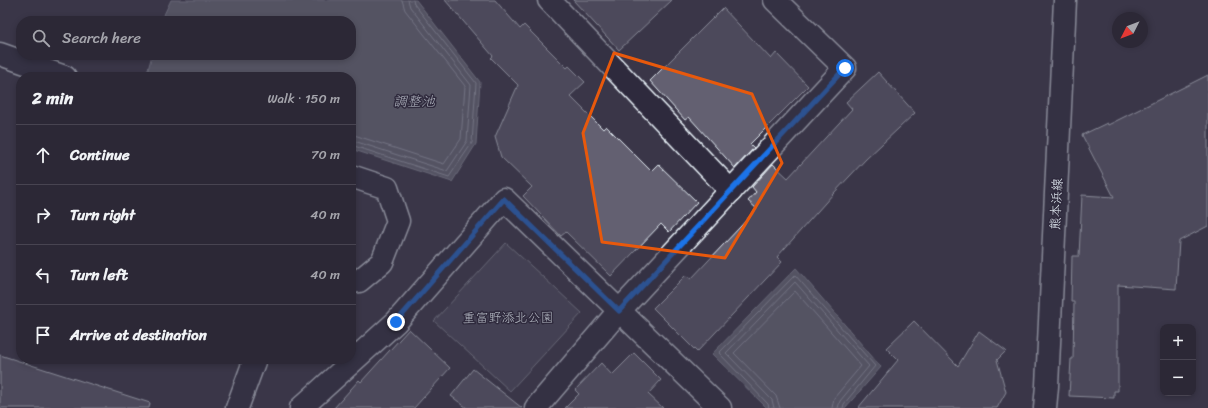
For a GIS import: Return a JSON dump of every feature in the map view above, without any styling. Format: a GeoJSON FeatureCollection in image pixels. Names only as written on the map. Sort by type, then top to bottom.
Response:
{"type":"FeatureCollection","features":[{"type":"Feature","properties":{"kind":"street"},"geometry":{"type":"LineString","coordinates":[[549,0],[731,191]]}},
{"type":"Feature","properties":{"kind":"street"},"geometry":{"type":"LineString","coordinates":[[536,408],[619,311],[845,68],[775,0]]}},
{"type":"Feature","properties":{"kind":"street","name":"熊本浜線"},"geometry":{"type":"LineString","coordinates":[[1045,408],[1048,386],[1065,0]]}},
{"type":"Feature","properties":{"kind":"street"},"geometry":{"type":"LineString","coordinates":[[0,54],[16,60]]}},
{"type":"Feature","properties":{"kind":"street"},"geometry":{"type":"LineString","coordinates":[[17,60],[52,72]]}},
{"type":"Feature","properties":{"kind":"street"},"geometry":{"type":"LineString","coordinates":[[356,178],[387,188],[398,221],[382,262],[359,281],[356,281]]}},
{"type":"Feature","properties":{"kind":"street"},"geometry":{"type":"LineString","coordinates":[[356,358],[396,322],[504,199],[720,408]]}},
{"type":"Feature","properties":{"kind":"street"},"geometry":{"type":"LineString","coordinates":[[237,408],[253,364]]}},
{"type":"Feature","properties":{"kind":"street"},"geometry":{"type":"LineString","coordinates":[[301,408],[350,364]]}},
{"type":"Feature","properties":{"kind":"highlighted area"},"geometry":{"type":"Polygon","coordinates":[[[614,53],[752,94],[782,163],[725,258],[602,242],[583,133],[614,53]]]}},
{"type":"Feature","properties":{"kind":"green space","name":"重富野添北公園"},"geometry":{"type":"Polygon","coordinates":[[[506,243],[582,313],[510,391],[434,321],[506,243]]]}},
{"type":"Feature","properties":{"kind":"water","name":"調整池"},"geometry":{"type":"Polygon","coordinates":[[[171,0],[416,0],[480,82],[476,144],[452,182],[356,151],[356,72],[147,72],[151,60],[356,60],[356,16],[163,16],[171,0]]]}},
{"type":"Feature","properties":{"kind":"water"},"geometry":{"type":"Polygon","coordinates":[[[796,268],[881,367],[845,408],[767,408],[712,354],[796,268]]]}},
{"type":"Feature","properties":{"kind":"building"},"geometry":{"type":"Polygon","coordinates":[[[445,0],[495,0],[520,29],[524,25],[567,68],[569,66],[585,82],[570,96],[603,129],[606,126],[651,171],[658,164],[697,202],[669,232],[661,224],[611,276],[566,232],[561,236],[523,196],[532,187],[501,157],[495,137],[518,85],[491,58],[493,56],[445,0]]]}},
{"type":"Feature","properties":{"kind":"building"},"geometry":{"type":"Polygon","coordinates":[[[573,0],[672,0],[619,50],[573,0]]]}},
{"type":"Feature","properties":{"kind":"building"},"geometry":{"type":"Polygon","coordinates":[[[723,8],[771,59],[776,53],[808,86],[750,144],[754,148],[735,168],[689,117],[685,120],[650,81],[723,8]]]}},
{"type":"Feature","properties":{"kind":"building"},"geometry":{"type":"Polygon","coordinates":[[[878,72],[915,113],[866,159],[833,194],[777,257],[782,262],[697,352],[653,308],[686,275],[691,279],[757,209],[748,201],[756,192],[752,187],[773,164],[788,178],[852,109],[846,102],[878,72]]]}},
{"type":"Feature","properties":{"kind":"building"},"geometry":{"type":"Polygon","coordinates":[[[1208,75],[1208,226],[1179,241],[1176,289],[1118,285],[1118,391],[1114,391],[1114,398],[1069,396],[1071,359],[1073,359],[1074,302],[1071,302],[1072,256],[1079,256],[1082,195],[1114,197],[1082,135],[1107,123],[1108,125],[1208,75]]]}},
{"type":"Feature","properties":{"kind":"building"},"geometry":{"type":"Polygon","coordinates":[[[914,321],[958,366],[979,331],[1006,351],[997,360],[1006,392],[997,408],[858,408],[898,360],[886,348],[914,321]]]}},
{"type":"Feature","properties":{"kind":"building"},"geometry":{"type":"Polygon","coordinates":[[[409,329],[450,368],[414,408],[334,408],[359,380],[361,382],[409,329]]]}},
{"type":"Feature","properties":{"kind":"building"},"geometry":{"type":"Polygon","coordinates":[[[634,353],[661,380],[648,394],[663,408],[565,408],[579,394],[575,390],[601,363],[612,375],[634,353]]]}},
{"type":"Feature","properties":{"kind":"building"},"geometry":{"type":"Polygon","coordinates":[[[0,355],[16,360],[16,364],[28,364],[150,403],[149,408],[0,408],[0,355]]]}},
{"type":"Feature","properties":{"kind":"building"},"geometry":{"type":"Polygon","coordinates":[[[473,369],[522,408],[467,408],[451,396],[473,369]]]}},
{"type":"Feature","properties":{"kind":"route"},"geometry":{"type":"LineString","coordinates":[[396,322],[504,199],[619,311],[845,68]]}}]}
